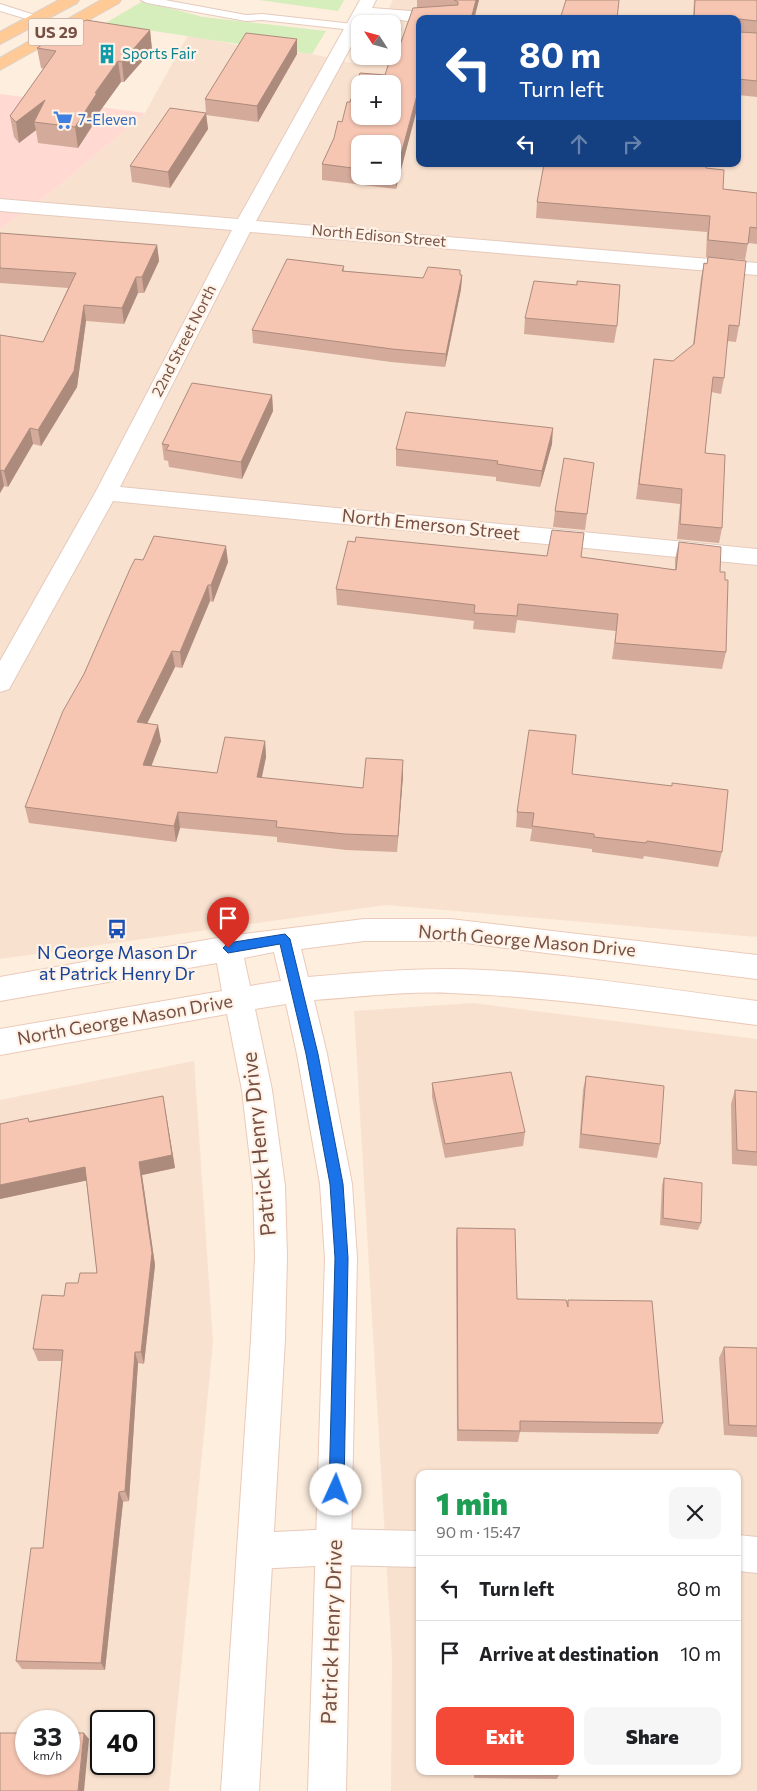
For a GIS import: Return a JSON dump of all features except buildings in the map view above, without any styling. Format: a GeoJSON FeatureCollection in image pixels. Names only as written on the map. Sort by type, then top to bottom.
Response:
{"type":"FeatureCollection","features":[{"type":"Feature","properties":{"kind":"main road","name":"US 29"},"geometry":{"type":"LineString","coordinates":[[0,39],[70,0]]}},
{"type":"Feature","properties":{"kind":"main road","name":"US 29"},"geometry":{"type":"LineString","coordinates":[[0,65],[113,0]]}},
{"type":"Feature","properties":{"kind":"street"},"geometry":{"type":"LineString","coordinates":[[361,13],[416,17]]}},
{"type":"Feature","properties":{"kind":"street","name":"22nd Street North"},"geometry":{"type":"LineString","coordinates":[[0,683],[106,493],[244,225],[361,13]]}},
{"type":"Feature","properties":{"kind":"street","name":"North Edison Street"},"geometry":{"type":"LineString","coordinates":[[0,205],[757,268]]}},
{"type":"Feature","properties":{"kind":"street","name":"North Emerson Street"},"geometry":{"type":"LineString","coordinates":[[106,493],[757,558]]}},
{"type":"Feature","properties":{"kind":"street","name":"North George Mason Drive"},"geometry":{"type":"LineString","coordinates":[[0,989],[228,948],[364,930],[450,930],[757,967]]}},
{"type":"Feature","properties":{"kind":"street","name":"Patrick Henry Drive"},"geometry":{"type":"LineString","coordinates":[[285,939],[312,1054],[336,1184],[341,1267],[327,1791]]}},
{"type":"Feature","properties":{"kind":"street","name":"Patrick Henry Drive"},"geometry":{"type":"LineString","coordinates":[[228,948],[240,1000],[258,1100],[268,1186],[271,1257],[268,1339],[240,1791]]}},
{"type":"Feature","properties":{"kind":"street","name":"North George Mason Drive"},"geometry":{"type":"LineString","coordinates":[[0,1042],[296,990],[382,983],[449,981],[555,988],[757,1013]]}},
{"type":"Feature","properties":{"kind":"street"},"geometry":{"type":"LineString","coordinates":[[255,1550],[335,1547],[416,1549]]}},
{"type":"Feature","properties":{"kind":"street"},"geometry":{"type":"LineString","coordinates":[[741,1554],[757,1555]]}},
{"type":"Feature","properties":{"kind":"lane"},"geometry":{"type":"LineString","coordinates":[[147,0],[246,18],[361,13]]}},
{"type":"Feature","properties":{"kind":"lane"},"geometry":{"type":"LineString","coordinates":[[0,8],[37,19]]}},
{"type":"Feature","properties":{"kind":"shaded area"},"geometry":{"type":"Polygon","coordinates":[[[393,0],[757,0],[757,937],[386,905],[0,959],[0,229],[47,196],[145,113],[188,35],[242,46],[312,54],[351,63],[351,65],[401,65],[401,15],[386,15],[393,0]]]}},
{"type":"Feature","properties":{"kind":"shaded area"},"geometry":{"type":"Polygon","coordinates":[[[0,94],[145,113],[48,195],[0,229],[0,94]]]}},
{"type":"Feature","properties":{"kind":"shaded area"},"geometry":{"type":"Polygon","coordinates":[[[473,1003],[757,1039],[757,1791],[391,1791],[392,1658],[354,1011],[473,1003]]]}},
{"type":"Feature","properties":{"kind":"shaded area"},"geometry":{"type":"Polygon","coordinates":[[[194,1061],[213,1342],[169,1791],[0,1791],[0,1100],[194,1061]]]}},
{"type":"Feature","properties":{"kind":"green space"},"geometry":{"type":"Polygon","coordinates":[[[259,0],[344,0],[338,11],[259,0]]]}},
{"type":"Feature","properties":{"kind":"green space"},"geometry":{"type":"Polygon","coordinates":[[[143,1],[203,17],[326,31],[312,54],[104,24],[143,1]]]}},
{"type":"Feature","properties":{"kind":"place","name":"Sports Fair"},"geometry":{"type":"Point","coordinates":[107,54]}},
{"type":"Feature","properties":{"kind":"place","name":"7-Eleven"},"geometry":{"type":"Point","coordinates":[63,120]}},
{"type":"Feature","properties":{"kind":"place","name":"N George Mason Dr at Patrick Henry Dr"},"geometry":{"type":"Point","coordinates":[117,929]}},
{"type":"Feature","properties":{"kind":"route"},"geometry":{"type":"LineString","coordinates":[[228,948],[285,939],[312,1054],[336,1184],[341,1258],[341,1339],[336,1490]]}}]}
